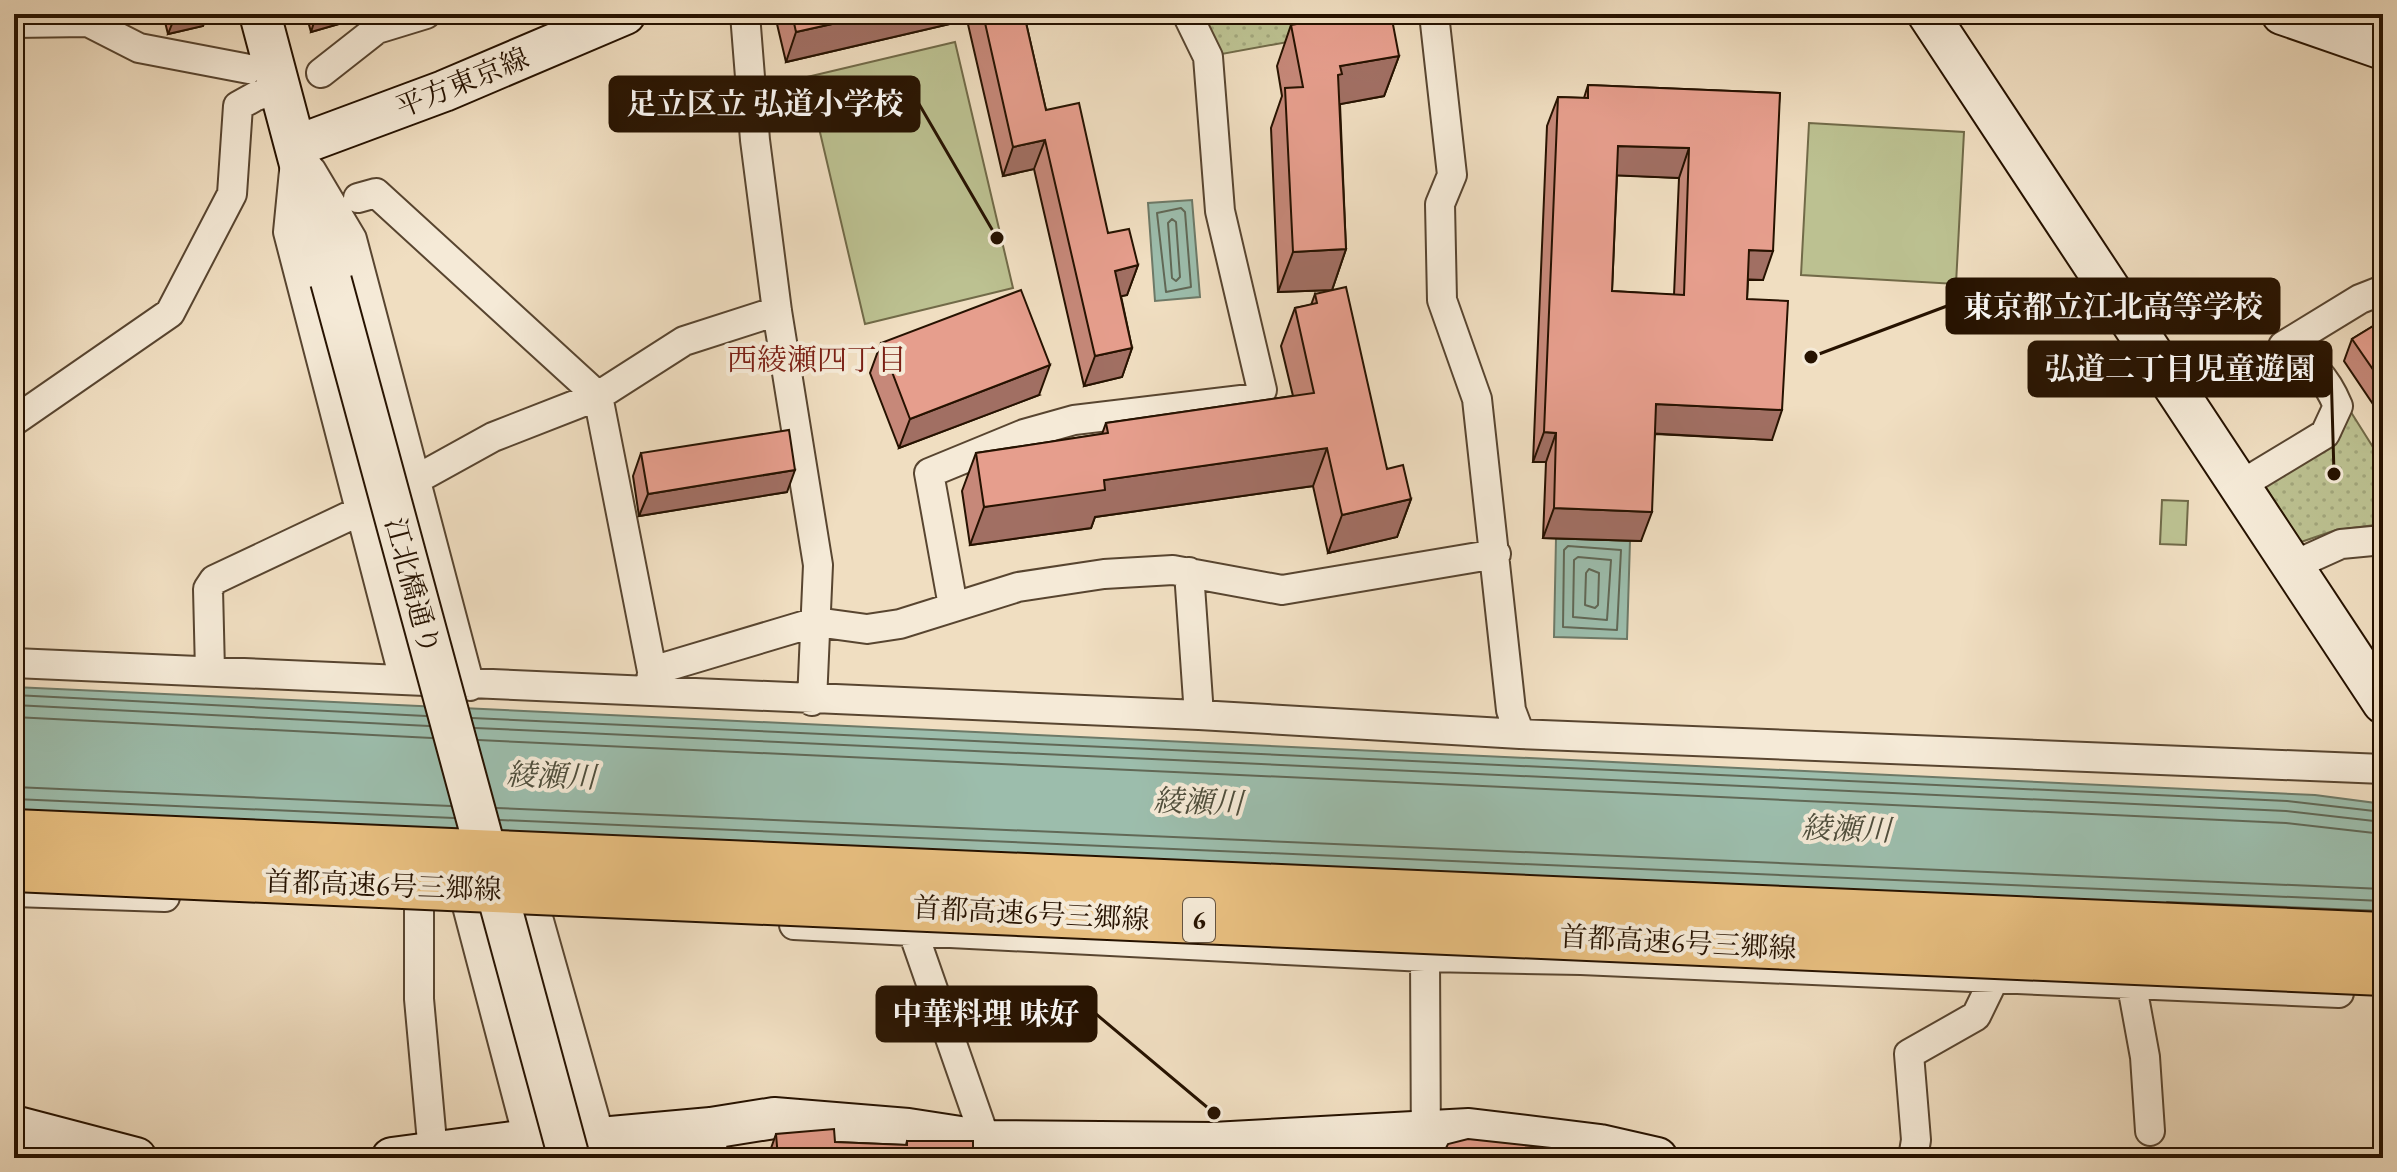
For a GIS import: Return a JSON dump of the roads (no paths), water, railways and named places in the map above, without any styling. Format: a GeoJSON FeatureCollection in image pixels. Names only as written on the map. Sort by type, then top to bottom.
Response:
{"type":"FeatureCollection","features":[{"type":"Feature","properties":{"kind":"highway","name":"首都高速6号三郷線"},"geometry":{"type":"LineString","coordinates":[[14,832],[2383,935]]}},
{"type":"Feature","properties":{"kind":"highway","name":"首都高速6号三郷線"},"geometry":{"type":"LineString","coordinates":[[14,869],[2383,973]]}},
{"type":"Feature","properties":{"kind":"street","name":"江北橋通り"},"geometry":{"type":"LineString","coordinates":[[260,14],[265,79],[296,146],[331,281],[591,1151]]}},
{"type":"Feature","properties":{"kind":"street"},"geometry":{"type":"LineString","coordinates":[[321,73],[377,29],[426,14]]}},
{"type":"Feature","properties":{"kind":"street","name":"平方東京線"},"geometry":{"type":"LineString","coordinates":[[296,146],[444,91],[625,14]]}},
{"type":"Feature","properties":{"kind":"street"},"geometry":{"type":"LineString","coordinates":[[745,14],[755,140],[777,311],[818,565],[812,701]]}},
{"type":"Feature","properties":{"kind":"street"},"geometry":{"type":"LineString","coordinates":[[953,606],[929,473],[1024,434],[1074,420],[1258,398],[1262,390],[1220,211],[1208,57],[1187,14]]}},
{"type":"Feature","properties":{"kind":"street"},"geometry":{"type":"LineString","coordinates":[[1434,14],[1452,175],[1440,204],[1442,300],[1477,399],[1511,710],[1520,734]]}},
{"type":"Feature","properties":{"kind":"street"},"geometry":{"type":"LineString","coordinates":[[1928,14],[2290,567],[2383,703]]}},
{"type":"Feature","properties":{"kind":"street"},"geometry":{"type":"LineString","coordinates":[[2282,14],[2383,49]]}},
{"type":"Feature","properties":{"kind":"street"},"geometry":{"type":"LineString","coordinates":[[14,23],[88,18],[139,48],[265,79],[256,96],[238,106],[232,194],[170,313],[14,421]]}},
{"type":"Feature","properties":{"kind":"street"},"geometry":{"type":"LineString","coordinates":[[296,146],[352,239],[470,686]]}},
{"type":"Feature","properties":{"kind":"street"},"geometry":{"type":"LineString","coordinates":[[296,146],[288,232],[404,679]]}},
{"type":"Feature","properties":{"kind":"street"},"geometry":{"type":"LineString","coordinates":[[358,198],[376,193],[598,396],[651,682]]}},
{"type":"Feature","properties":{"kind":"street"},"geometry":{"type":"LineString","coordinates":[[2239,486],[2325,434],[2338,406],[2329,384],[2308,360],[2283,346],[2360,299],[2383,290]]}},
{"type":"Feature","properties":{"kind":"street"},"geometry":{"type":"LineString","coordinates":[[417,479],[493,437],[598,396],[684,341],[777,311]]}},
{"type":"Feature","properties":{"kind":"street"},"geometry":{"type":"LineString","coordinates":[[210,671],[208,589],[214,580],[362,510]]}},
{"type":"Feature","properties":{"kind":"street"},"geometry":{"type":"LineString","coordinates":[[2290,567],[2341,544],[2383,540]]}},
{"type":"Feature","properties":{"kind":"street"},"geometry":{"type":"LineString","coordinates":[[651,682],[816,622],[867,629],[930,617],[953,606],[1018,587],[1090,576],[1173,570],[1282,590],[1496,554]]}},
{"type":"Feature","properties":{"kind":"street"},"geometry":{"type":"LineString","coordinates":[[1189,572],[1199,715]]}},
{"type":"Feature","properties":{"kind":"street"},"geometry":{"type":"LineString","coordinates":[[395,636],[402,648],[428,653],[442,647],[453,621]]}},
{"type":"Feature","properties":{"kind":"street"},"geometry":{"type":"LineString","coordinates":[[14,662],[404,679],[470,686],[651,682],[812,701],[1199,715],[1520,734],[2383,769]]}},
{"type":"Feature","properties":{"kind":"street"},"geometry":{"type":"LineString","coordinates":[[14,892],[467,906],[1425,957],[1581,960],[2132,986],[2383,994]]}},
{"type":"Feature","properties":{"kind":"street"},"geometry":{"type":"LineString","coordinates":[[419,905],[416,1156],[531,1149],[591,1151],[712,1143],[774,1118],[908,1129],[986,1149],[1213,1143],[1427,1145],[1469,1129],[1600,1145],[1657,1158]]}},
{"type":"Feature","properties":{"kind":"street"},"geometry":{"type":"LineString","coordinates":[[467,906],[531,1149]]}},
{"type":"Feature","properties":{"kind":"street"},"geometry":{"type":"LineString","coordinates":[[536,910],[591,1151]]}},
{"type":"Feature","properties":{"kind":"street"},"geometry":{"type":"LineString","coordinates":[[913,932],[986,1149]]}},
{"type":"Feature","properties":{"kind":"street"},"geometry":{"type":"LineString","coordinates":[[1425,957],[1427,1145]]}},
{"type":"Feature","properties":{"kind":"street"},"geometry":{"type":"LineString","coordinates":[[1913,1158],[1916,1140],[1909,1054],[1976,1016],[1994,979]]}},
{"type":"Feature","properties":{"kind":"street"},"geometry":{"type":"LineString","coordinates":[[2132,986],[2145,1057],[2150,1131]]}},
{"type":"Feature","properties":{"kind":"street"},"geometry":{"type":"LineString","coordinates":[[14,1126],[136,1158]]}},
{"type":"Feature","properties":{"kind":"water"},"geometry":{"type":"Polygon","coordinates":[[[1192,200],[1200,297],[1155,301],[1148,203],[1192,200]]]}},
{"type":"Feature","properties":{"kind":"water"},"geometry":{"type":"Polygon","coordinates":[[[1556,538],[1630,541],[1627,639],[1554,637],[1556,538]]]}},
{"type":"Feature","properties":{"kind":"water","name":"綾瀬川"},"geometry":{"type":"Polygon","coordinates":[[[14,687],[2315,795],[2383,804],[2383,919],[14,817],[14,687]]]}},
{"type":"Feature","properties":{"kind":"place","name":"足立区立 弘道小学校"},"geometry":{"type":"Point","coordinates":[997,238]}},
{"type":"Feature","properties":{"kind":"place","name":"東京都立江北高等学校"},"geometry":{"type":"Point","coordinates":[1811,357]}},
{"type":"Feature","properties":{"kind":"place","name":"弘道二丁目児童遊園"},"geometry":{"type":"Point","coordinates":[2334,474]}},
{"type":"Feature","properties":{"kind":"place","name":"中華料理 味好"},"geometry":{"type":"Point","coordinates":[1214,1113]}},
{"type":"Feature","properties":{"kind":"district","name":"西綾瀬四丁目"},"geometry":{"type":"Point","coordinates":[817,360]}}]}
